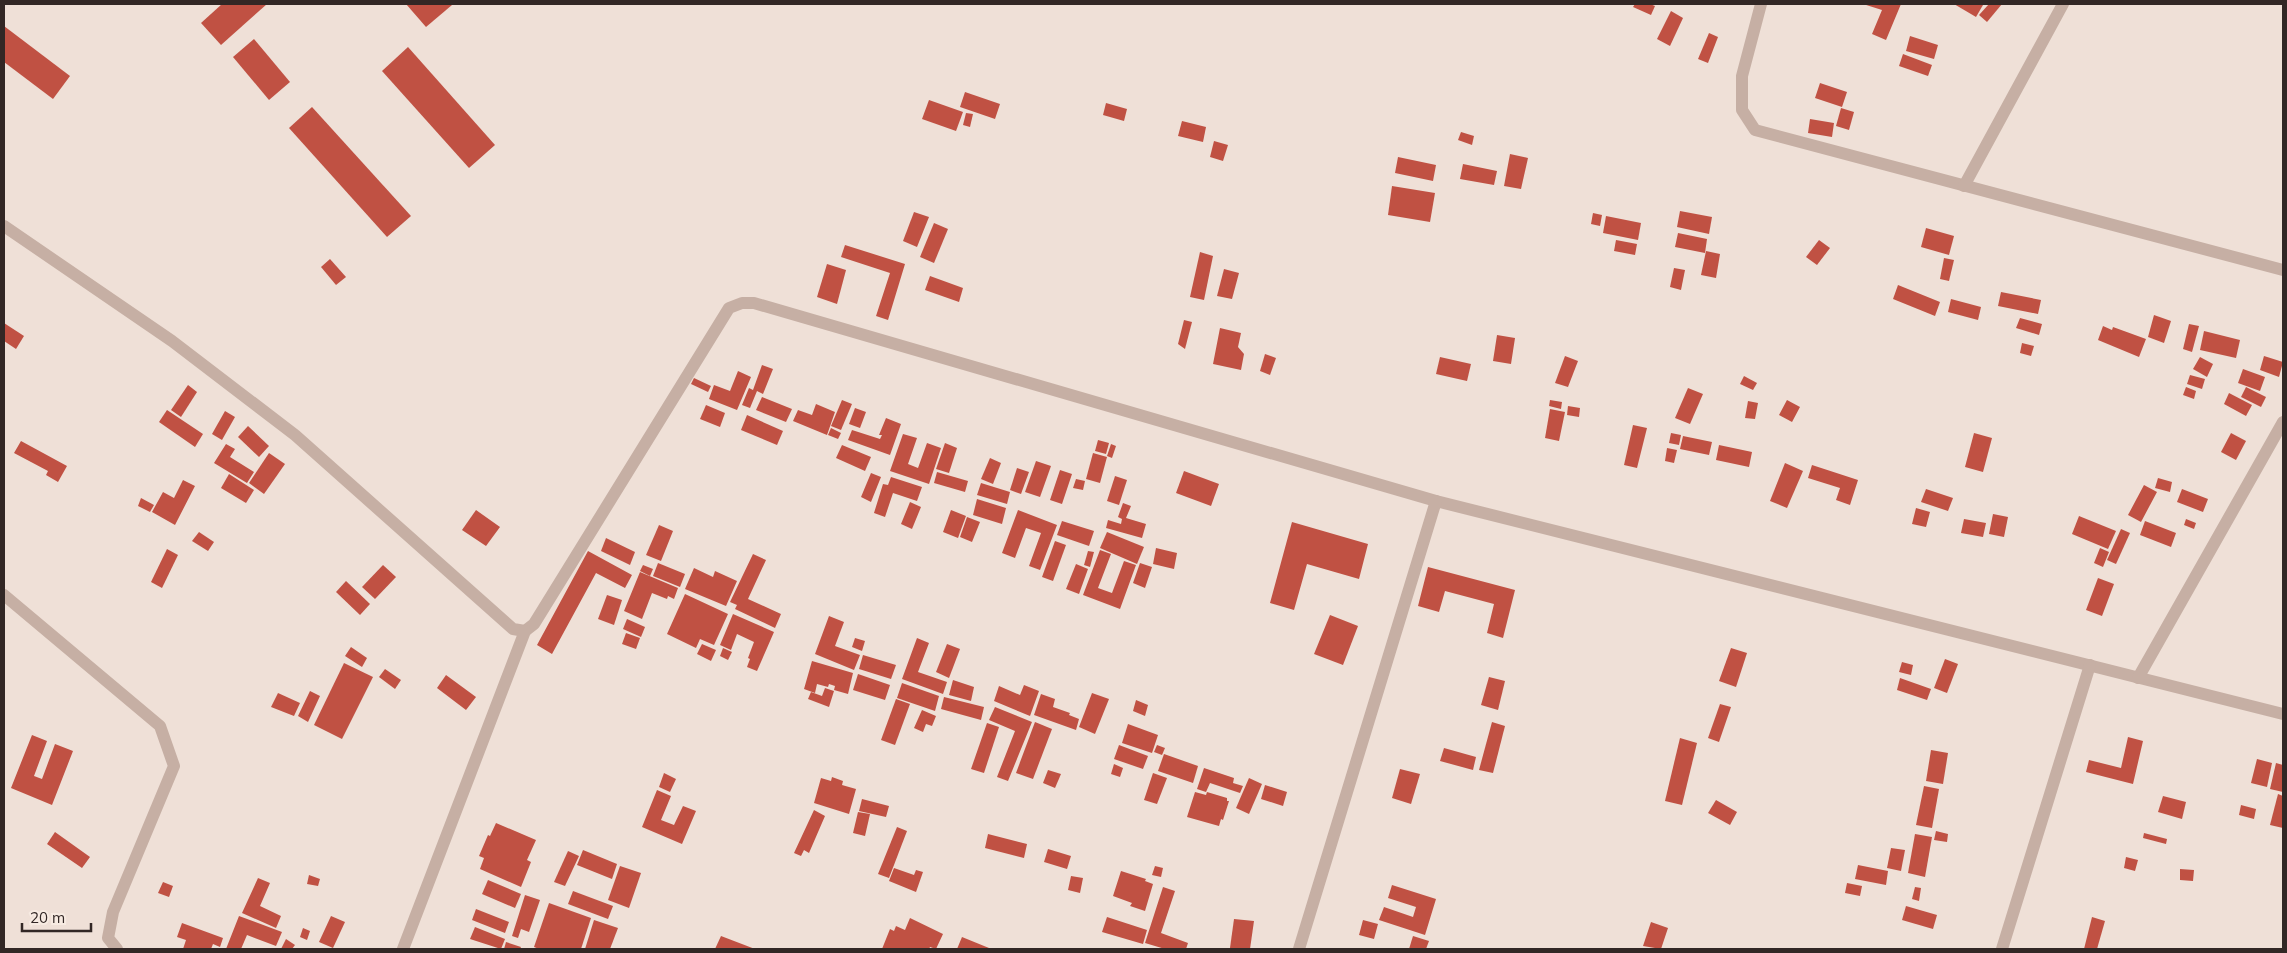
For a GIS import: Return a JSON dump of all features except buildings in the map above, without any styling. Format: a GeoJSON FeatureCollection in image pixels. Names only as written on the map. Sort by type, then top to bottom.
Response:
{"type":"FeatureCollection","features":[{"type":"Feature","properties":{"kind":"street"},"geometry":{"type":"LineString","coordinates":[[1761,4],[1742,76],[1742,110],[1755,130],[2283,270]]}},
{"type":"Feature","properties":{"kind":"street"},"geometry":{"type":"LineString","coordinates":[[1964,186],[2063,4]]}},
{"type":"Feature","properties":{"kind":"street"},"geometry":{"type":"LineString","coordinates":[[4,226],[172,341],[295,435],[513,628],[525,631]]}},
{"type":"Feature","properties":{"kind":"street"},"geometry":{"type":"LineString","coordinates":[[403,949],[525,631],[534,624],[729,308],[742,303],[754,303],[1436,501],[2283,714]]}},
{"type":"Feature","properties":{"kind":"street"},"geometry":{"type":"LineString","coordinates":[[2138,678],[2283,422]]}},
{"type":"Feature","properties":{"kind":"street"},"geometry":{"type":"LineString","coordinates":[[1299,949],[1436,501]]}},
{"type":"Feature","properties":{"kind":"street"},"geometry":{"type":"LineString","coordinates":[[4,596],[160,726],[174,766],[113,912],[108,938],[117,949]]}},
{"type":"Feature","properties":{"kind":"street"},"geometry":{"type":"LineString","coordinates":[[2002,949],[2090,665]]}}]}
